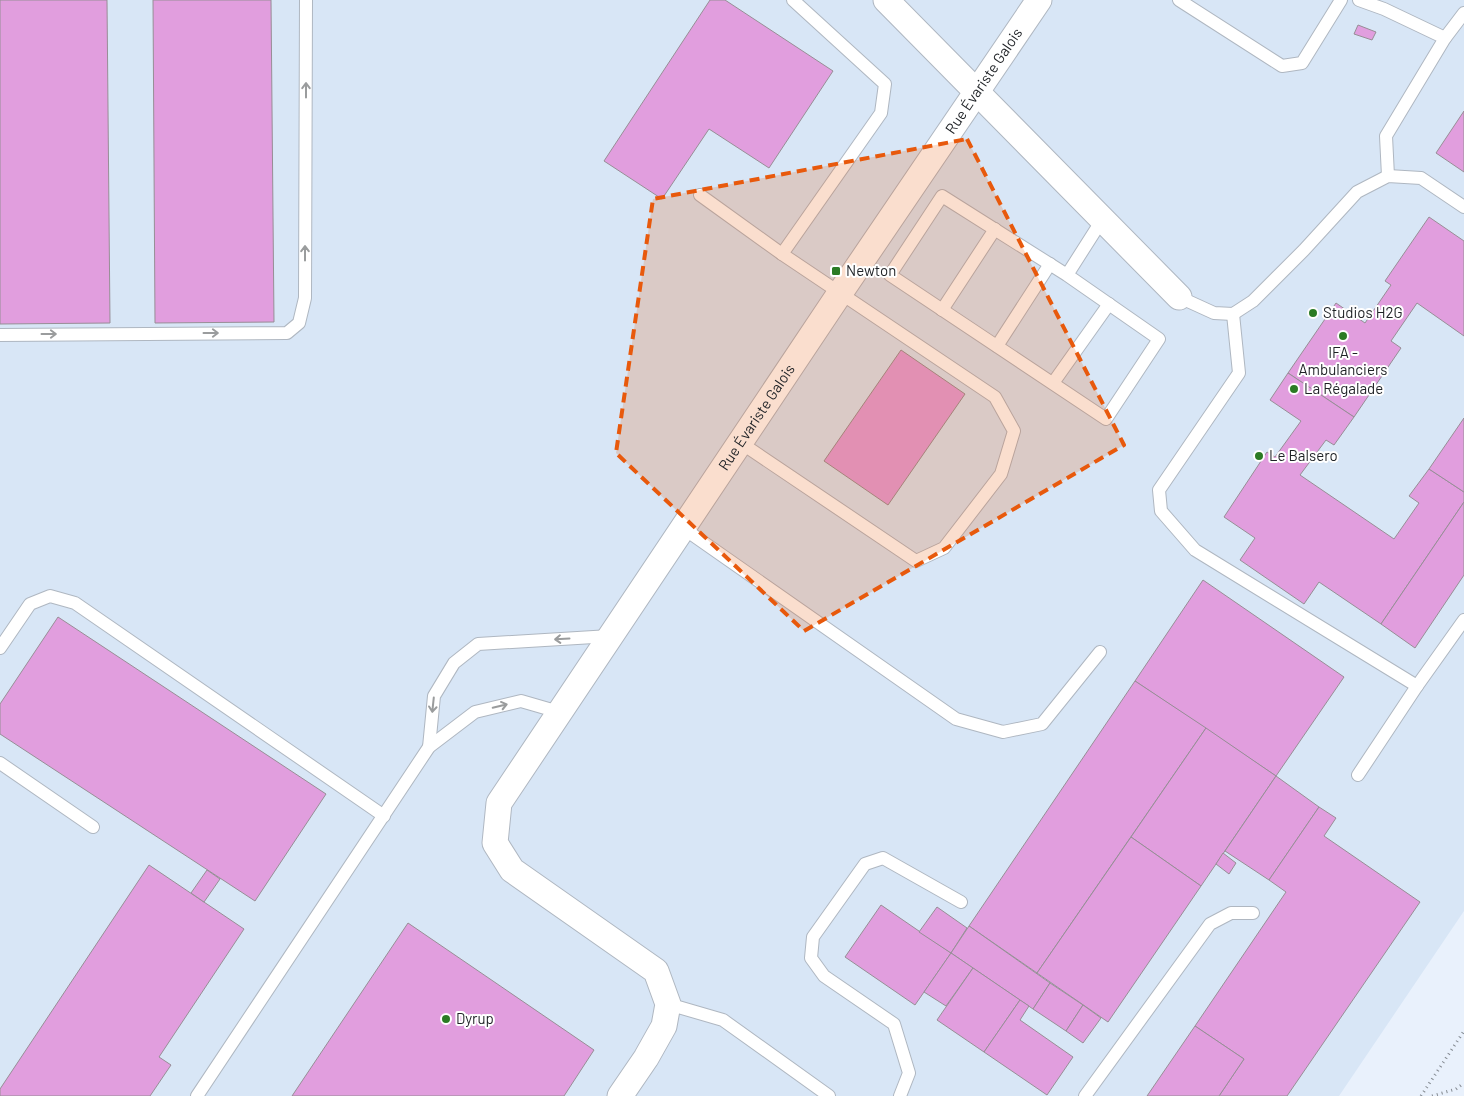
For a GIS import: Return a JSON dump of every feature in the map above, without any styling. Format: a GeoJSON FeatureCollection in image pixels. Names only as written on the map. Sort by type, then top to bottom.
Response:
{"type":"FeatureCollection","features":[{"type":"Feature","properties":{"kind":"street"},"geometry":{"type":"LineString","coordinates":[[886,0],[1179,297]]}},
{"type":"Feature","properties":{"kind":"street","name":"Rue Évariste Galois"},"geometry":{"type":"LineString","coordinates":[[668,1004],[656,971],[512,870],[494,843],[499,803],[975,92],[1039,0]]}},
{"type":"Feature","properties":{"kind":"street"},"geometry":{"type":"LineString","coordinates":[[620,1096],[646,1058],[664,1026],[668,1004]]}},
{"type":"Feature","properties":{"kind":"lane"},"geometry":{"type":"LineString","coordinates":[[0,335],[287,333],[299,322],[305,298],[306,0]]}},
{"type":"Feature","properties":{"kind":"lane"},"geometry":{"type":"LineString","coordinates":[[782,254],[881,112],[885,84],[793,0]]}},
{"type":"Feature","properties":{"kind":"lane"},"geometry":{"type":"LineString","coordinates":[[1179,0],[1282,66],[1302,63],[1341,0]]}},
{"type":"Feature","properties":{"kind":"lane"},"geometry":{"type":"LineString","coordinates":[[1360,0],[1384,9],[1445,38]]}},
{"type":"Feature","properties":{"kind":"lane"},"geometry":{"type":"LineString","coordinates":[[1388,176],[1386,136],[1445,38],[1464,13]]}},
{"type":"Feature","properties":{"kind":"lane"},"geometry":{"type":"LineString","coordinates":[[1179,297],[1214,313],[1233,314],[1253,301],[1304,250],[1357,192],[1388,176],[1421,178],[1464,206]]}},
{"type":"Feature","properties":{"kind":"lane"},"geometry":{"type":"LineString","coordinates":[[700,195],[782,254],[995,397],[1014,431],[1001,474],[944,548],[916,561],[741,443]]}},
{"type":"Feature","properties":{"kind":"lane"},"geometry":{"type":"LineString","coordinates":[[942,196],[1067,275],[1160,339],[1106,419],[890,275],[942,196]]}},
{"type":"Feature","properties":{"kind":"lane"},"geometry":{"type":"LineString","coordinates":[[1067,275],[1102,220]]}},
{"type":"Feature","properties":{"kind":"lane"},"geometry":{"type":"LineString","coordinates":[[942,310],[995,229]]}},
{"type":"Feature","properties":{"kind":"lane"},"geometry":{"type":"LineString","coordinates":[[997,346],[1050,264]]}},
{"type":"Feature","properties":{"kind":"lane"},"geometry":{"type":"LineString","coordinates":[[1053,383],[1108,304]]}},
{"type":"Feature","properties":{"kind":"lane"},"geometry":{"type":"LineString","coordinates":[[1233,314],[1240,372],[1159,490],[1161,512],[1195,550],[1417,686]]}},
{"type":"Feature","properties":{"kind":"lane"},"geometry":{"type":"LineString","coordinates":[[683,528],[956,719],[1003,732],[1042,724],[1100,652]]}},
{"type":"Feature","properties":{"kind":"lane"},"geometry":{"type":"LineString","coordinates":[[0,648],[30,604],[50,596],[75,603],[384,816]]}},
{"type":"Feature","properties":{"kind":"lane"},"geometry":{"type":"LineString","coordinates":[[1358,775],[1417,686],[1464,620]]}},
{"type":"Feature","properties":{"kind":"lane"},"geometry":{"type":"LineString","coordinates":[[429,747],[434,696],[454,663],[478,644],[610,636]]}},
{"type":"Feature","properties":{"kind":"lane"},"geometry":{"type":"LineString","coordinates":[[197,1096],[429,747],[475,712],[521,701],[559,712]]}},
{"type":"Feature","properties":{"kind":"lane"},"geometry":{"type":"LineString","coordinates":[[0,763],[93,827]]}},
{"type":"Feature","properties":{"kind":"lane"},"geometry":{"type":"LineString","coordinates":[[900,1096],[909,1073],[894,1024],[824,976],[811,958],[813,937],[865,864],[883,858],[961,902]]}},
{"type":"Feature","properties":{"kind":"lane"},"geometry":{"type":"LineString","coordinates":[[1085,1096],[1210,924],[1231,913],[1253,913]]}},
{"type":"Feature","properties":{"kind":"lane"},"geometry":{"type":"LineString","coordinates":[[668,1004],[722,1020],[829,1096]]}},
{"type":"Feature","properties":{"kind":"path"},"geometry":{"type":"LineString","coordinates":[[1421,1096],[1464,1031]]}},
{"type":"Feature","properties":{"kind":"path"},"geometry":{"type":"LineString","coordinates":[[1432,1096],[1456,1089],[1464,1083]]}},
{"type":"Feature","properties":{"kind":"highlighted area"},"geometry":{"type":"Polygon","coordinates":[[[967,139],[1124,445],[804,631],[616,453],[653,199],[967,139]]]}},
{"type":"Feature","properties":{"kind":"shaded area"},"geometry":{"type":"Polygon","coordinates":[[[0,0],[1464,0],[1464,911],[1339,1096],[0,1096],[0,0]]]}},
{"type":"Feature","properties":{"kind":"building"},"geometry":{"type":"Polygon","coordinates":[[[0,0],[107,0],[110,323],[0,324],[0,0]]]}},
{"type":"Feature","properties":{"kind":"building"},"geometry":{"type":"Polygon","coordinates":[[[153,0],[271,0],[274,322],[155,323],[153,0]]]}},
{"type":"Feature","properties":{"kind":"building"},"geometry":{"type":"Polygon","coordinates":[[[710,0],[725,0],[833,71],[769,168],[709,129],[662,199],[604,161],[710,0]]]}},
{"type":"Feature","properties":{"kind":"building"},"geometry":{"type":"Polygon","coordinates":[[[1358,25],[1376,32],[1372,40],[1354,34],[1358,25]]]}},
{"type":"Feature","properties":{"kind":"building"},"geometry":{"type":"Polygon","coordinates":[[[1464,111],[1464,172],[1436,153],[1464,111]]]}},
{"type":"Feature","properties":{"kind":"building"},"geometry":{"type":"Polygon","coordinates":[[[1429,217],[1464,241],[1464,336],[1417,303],[1391,341],[1401,348],[1354,417],[1288,373],[1336,303],[1365,323],[1391,285],[1385,281],[1429,217]]]}},
{"type":"Feature","properties":{"kind":"building"},"geometry":{"type":"Polygon","coordinates":[[[901,350],[965,394],[888,505],[824,461],[901,350]]]}},
{"type":"Feature","properties":{"kind":"building"},"geometry":{"type":"Polygon","coordinates":[[[1288,373],[1354,417],[1334,445],[1326,440],[1300,475],[1394,539],[1419,503],[1409,496],[1429,469],[1464,492],[1464,502],[1381,624],[1319,582],[1304,604],[1240,560],[1255,538],[1224,517],[1267,452],[1275,457],[1301,421],[1270,400],[1288,373]]]}},
{"type":"Feature","properties":{"kind":"building"},"geometry":{"type":"Polygon","coordinates":[[[1464,418],[1464,492],[1429,469],[1464,418]]]}},
{"type":"Feature","properties":{"kind":"building"},"geometry":{"type":"Polygon","coordinates":[[[1464,502],[1464,575],[1415,648],[1381,624],[1464,502]]]}},
{"type":"Feature","properties":{"kind":"building"},"geometry":{"type":"Polygon","coordinates":[[[1203,580],[1344,677],[1276,776],[1135,681],[1203,580]]]}},
{"type":"Feature","properties":{"kind":"building"},"geometry":{"type":"Polygon","coordinates":[[[58,617],[326,794],[255,901],[0,734],[0,704],[58,617]]]}},
{"type":"Feature","properties":{"kind":"building"},"geometry":{"type":"Polygon","coordinates":[[[1135,681],[1206,728],[1037,973],[969,926],[1135,681]]]}},
{"type":"Feature","properties":{"kind":"building"},"geometry":{"type":"Polygon","coordinates":[[[1206,728],[1276,776],[1201,886],[1131,837],[1206,728]]]}},
{"type":"Feature","properties":{"kind":"building"},"geometry":{"type":"Polygon","coordinates":[[[1276,776],[1319,807],[1269,880],[1225,851],[1276,776]]]}},
{"type":"Feature","properties":{"kind":"building"},"geometry":{"type":"Polygon","coordinates":[[[1319,807],[1336,818],[1324,836],[1420,902],[1287,1096],[1219,1096],[1244,1059],[1195,1026],[1286,892],[1269,880],[1319,807]]]}},
{"type":"Feature","properties":{"kind":"building"},"geometry":{"type":"Polygon","coordinates":[[[1131,837],[1201,886],[1108,1022],[1037,973],[1131,837]]]}},
{"type":"Feature","properties":{"kind":"building"},"geometry":{"type":"Polygon","coordinates":[[[1223,853],[1236,863],[1229,874],[1216,864],[1223,853]]]}},
{"type":"Feature","properties":{"kind":"building"},"geometry":{"type":"Polygon","coordinates":[[[149,865],[244,929],[159,1057],[171,1065],[150,1096],[0,1096],[0,1089],[149,865]]]}},
{"type":"Feature","properties":{"kind":"building"},"geometry":{"type":"Polygon","coordinates":[[[207,870],[220,879],[204,902],[191,893],[207,870]]]}},
{"type":"Feature","properties":{"kind":"building"},"geometry":{"type":"Polygon","coordinates":[[[881,905],[951,953],[915,1005],[845,957],[881,905]]]}},
{"type":"Feature","properties":{"kind":"building"},"geometry":{"type":"Polygon","coordinates":[[[937,907],[967,928],[951,953],[919,932],[937,907]]]}},
{"type":"Feature","properties":{"kind":"building","name":"Dyrup"},"geometry":{"type":"Polygon","coordinates":[[[408,923],[594,1050],[564,1096],[292,1096],[408,923]]]}},
{"type":"Feature","properties":{"kind":"building"},"geometry":{"type":"Polygon","coordinates":[[[969,926],[1050,983],[1033,1009],[951,953],[969,926]]]}},
{"type":"Feature","properties":{"kind":"building"},"geometry":{"type":"Polygon","coordinates":[[[951,953],[973,968],[946,1006],[924,992],[951,953]]]}},
{"type":"Feature","properties":{"kind":"building"},"geometry":{"type":"Polygon","coordinates":[[[973,968],[1020,1000],[984,1052],[937,1020],[973,968]]]}},
{"type":"Feature","properties":{"kind":"building"},"geometry":{"type":"Polygon","coordinates":[[[1050,983],[1083,1005],[1066,1031],[1033,1009],[1050,983]]]}},
{"type":"Feature","properties":{"kind":"building"},"geometry":{"type":"Polygon","coordinates":[[[1020,1000],[1029,1006],[1020,1020],[1073,1057],[1047,1095],[984,1052],[1020,1000]]]}},
{"type":"Feature","properties":{"kind":"building"},"geometry":{"type":"Polygon","coordinates":[[[1083,1005],[1101,1018],[1083,1043],[1066,1031],[1083,1005]]]}},
{"type":"Feature","properties":{"kind":"building"},"geometry":{"type":"Polygon","coordinates":[[[1195,1026],[1244,1059],[1219,1096],[1147,1096],[1195,1026]]]}},
{"type":"Feature","properties":{"kind":"place","name":"Newton"},"geometry":{"type":"Point","coordinates":[836,271]}},
{"type":"Feature","properties":{"kind":"place","name":"Studios H2G"},"geometry":{"type":"Point","coordinates":[1313,313]}},
{"type":"Feature","properties":{"kind":"place","name":"IFA - Ambulanciers"},"geometry":{"type":"Point","coordinates":[1343,336]}},
{"type":"Feature","properties":{"kind":"place","name":"La Régalade"},"geometry":{"type":"Point","coordinates":[1294,389]}},
{"type":"Feature","properties":{"kind":"place","name":"Le Balsero"},"geometry":{"type":"Point","coordinates":[1259,456]}},
{"type":"Feature","properties":{"kind":"place","name":"Dyrup"},"geometry":{"type":"Point","coordinates":[446,1019]}}]}
